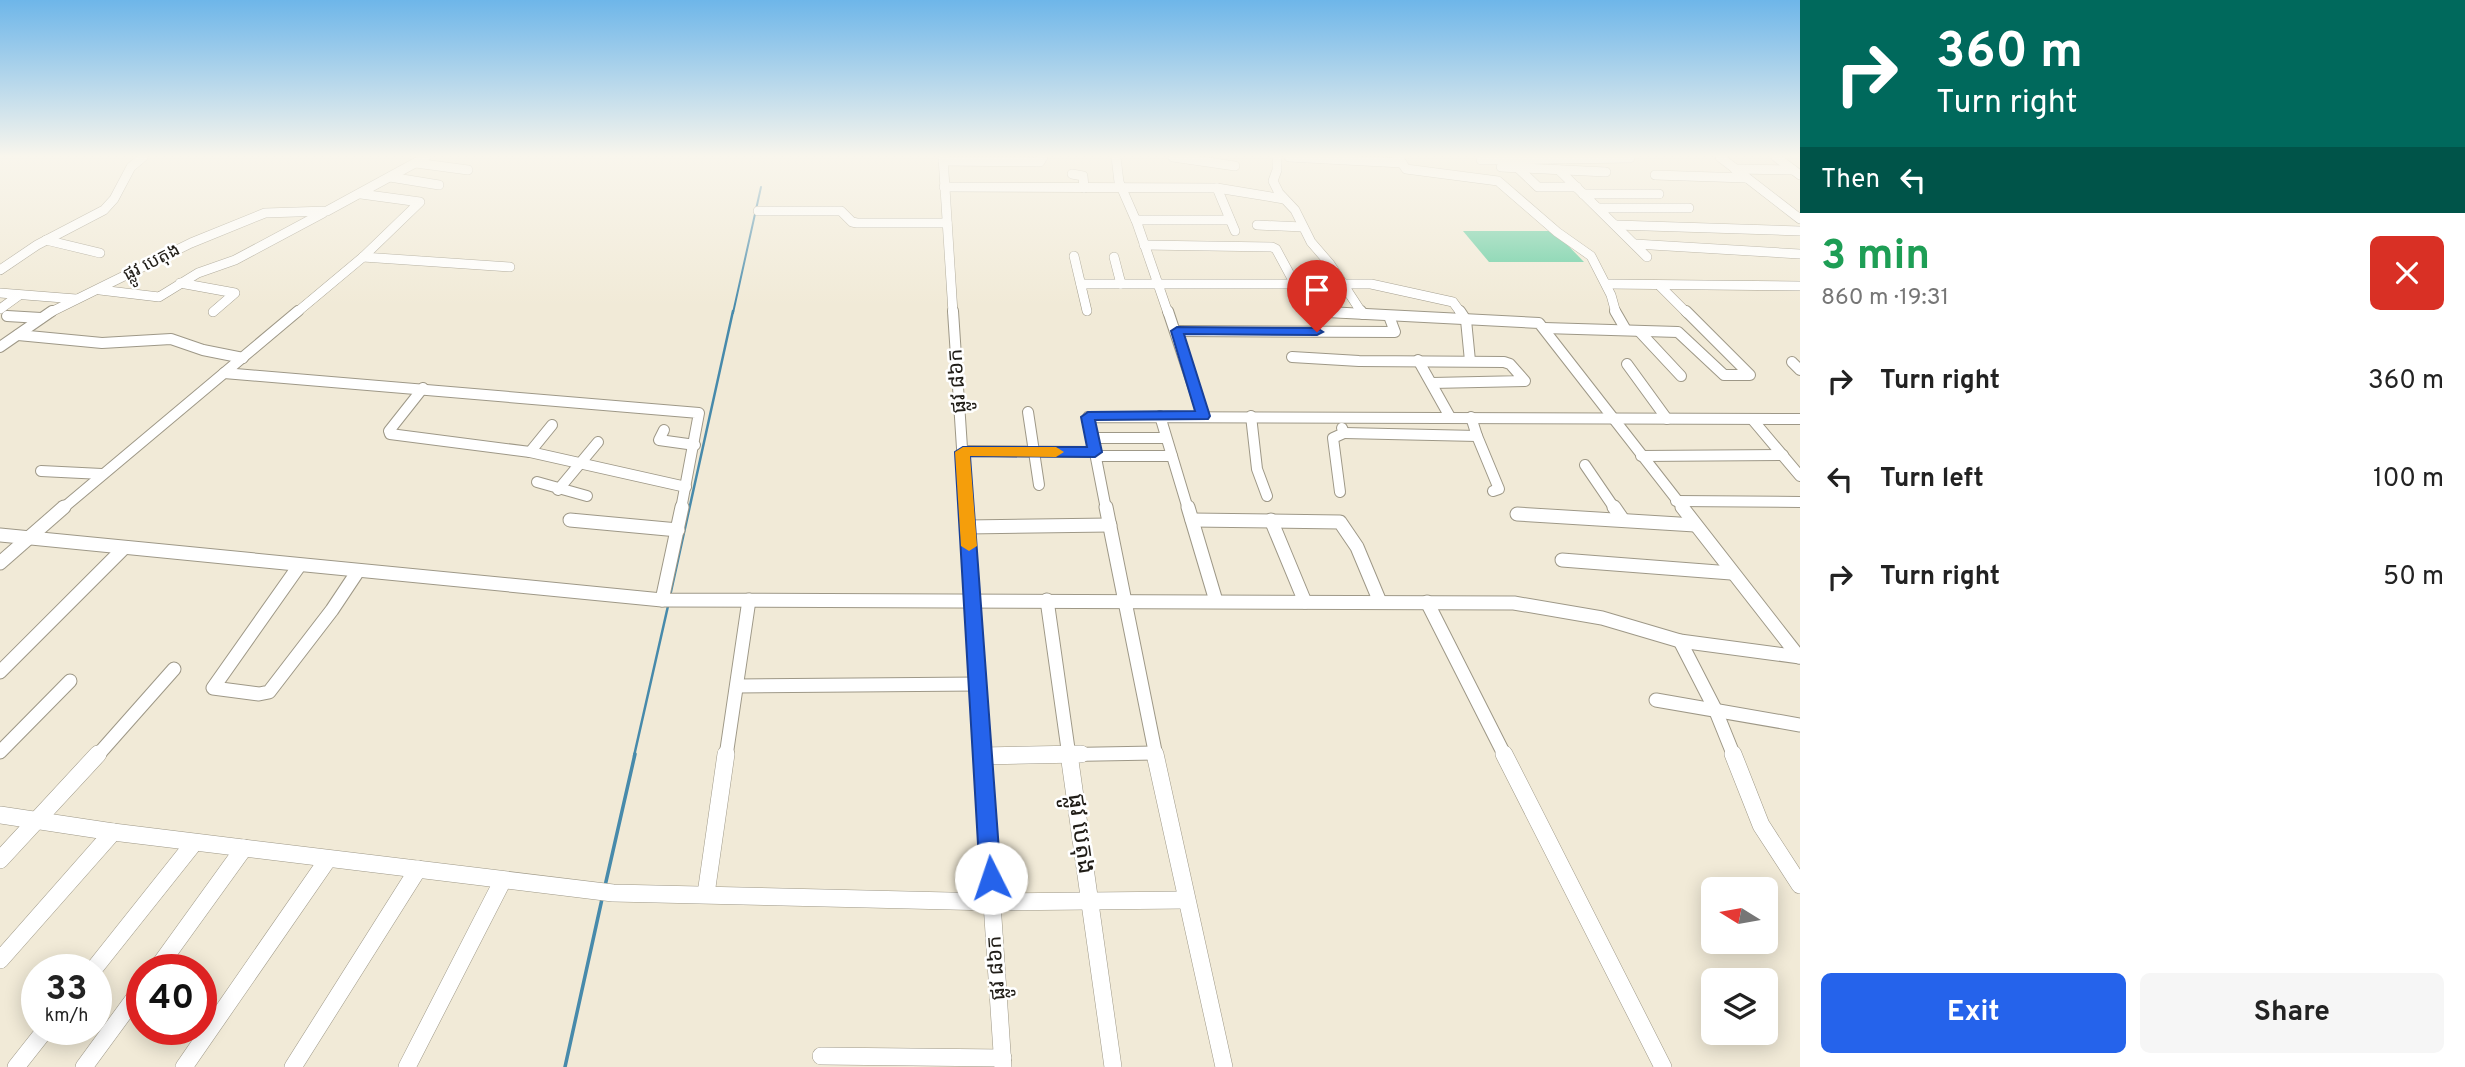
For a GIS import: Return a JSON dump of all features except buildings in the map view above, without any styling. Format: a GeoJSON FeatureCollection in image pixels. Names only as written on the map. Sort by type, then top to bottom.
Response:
{"type":"FeatureCollection","features":[{"type":"Feature","properties":{"kind":"street"},"geometry":{"type":"LineString","coordinates":[[0,270],[46,240],[107,207]]}},
{"type":"Feature","properties":{"kind":"street","name":"ផ្លូវ បេតុង"},"geometry":{"type":"LineString","coordinates":[[0,347],[41,318],[77,299],[238,222],[270,212],[324,212],[335,207]]}},
{"type":"Feature","properties":{"kind":"street"},"geometry":{"type":"LineString","coordinates":[[0,564],[102,474],[363,257],[416,207]]}},
{"type":"Feature","properties":{"kind":"street","name":"ផ្លូវ ៨៦ក"},"geometry":{"type":"LineString","coordinates":[[946,207],[1003,1063]]}},
{"type":"Feature","properties":{"kind":"street"},"geometry":{"type":"LineString","coordinates":[[1130,207],[1157,284],[1177,331],[1203,416]]}},
{"type":"Feature","properties":{"kind":"street"},"geometry":{"type":"LineString","coordinates":[[1225,207],[1235,232]]}},
{"type":"Feature","properties":{"kind":"street"},"geometry":{"type":"LineString","coordinates":[[1292,207],[1311,242],[1345,285],[1363,314]]}},
{"type":"Feature","properties":{"kind":"street"},"geometry":{"type":"LineString","coordinates":[[1528,207],[1557,232],[1589,253],[1606,284],[1617,318],[1626,330]]}},
{"type":"Feature","properties":{"kind":"street"},"geometry":{"type":"LineString","coordinates":[[1784,207],[1800,219]]}},
{"type":"Feature","properties":{"kind":"street"},"geometry":{"type":"LineString","coordinates":[[1598,208],[1689,208]]}},
{"type":"Feature","properties":{"kind":"street"},"geometry":{"type":"LineString","coordinates":[[1598,208],[1647,257]]}},
{"type":"Feature","properties":{"kind":"street"},"geometry":{"type":"LineString","coordinates":[[758,211],[841,211],[846,213],[852,222],[857,223],[947,223]]}},
{"type":"Feature","properties":{"kind":"street"},"geometry":{"type":"LineString","coordinates":[[100,290],[157,298],[205,270],[244,256],[324,212]]}},
{"type":"Feature","properties":{"kind":"street"},"geometry":{"type":"LineString","coordinates":[[1136,220],[1230,220]]}},
{"type":"Feature","properties":{"kind":"street"},"geometry":{"type":"LineString","coordinates":[[1257,225],[1303,227]]}},
{"type":"Feature","properties":{"kind":"street"},"geometry":{"type":"LineString","coordinates":[[1616,225],[1800,231]]}},
{"type":"Feature","properties":{"kind":"street"},"geometry":{"type":"LineString","coordinates":[[46,240],[100,253]]}},
{"type":"Feature","properties":{"kind":"street"},"geometry":{"type":"LineString","coordinates":[[1636,244],[1800,254]]}},
{"type":"Feature","properties":{"kind":"street"},"geometry":{"type":"LineString","coordinates":[[1144,245],[1272,247],[1276,249],[1295,284]]}},
{"type":"Feature","properties":{"kind":"street"},"geometry":{"type":"LineString","coordinates":[[1074,256],[1087,311]]}},
{"type":"Feature","properties":{"kind":"street"},"geometry":{"type":"LineString","coordinates":[[363,257],[510,267]]}},
{"type":"Feature","properties":{"kind":"street"},"geometry":{"type":"LineString","coordinates":[[1114,257],[1121,284]]}},
{"type":"Feature","properties":{"kind":"street"},"geometry":{"type":"LineString","coordinates":[[180,283],[235,293],[212,312]]}},
{"type":"Feature","properties":{"kind":"street"},"geometry":{"type":"LineString","coordinates":[[1081,284],[1381,285],[1446,298],[1453,302],[1466,320],[1470,361]]}},
{"type":"Feature","properties":{"kind":"street"},"geometry":{"type":"LineString","coordinates":[[1606,284],[1800,286]]}},
{"type":"Feature","properties":{"kind":"street"},"geometry":{"type":"LineString","coordinates":[[1544,328],[1682,333],[1724,375],[1750,376],[1659,285]]}},
{"type":"Feature","properties":{"kind":"street"},"geometry":{"type":"LineString","coordinates":[[0,293],[77,299]]}},
{"type":"Feature","properties":{"kind":"street"},"geometry":{"type":"LineString","coordinates":[[3,312],[18,296]]}},
{"type":"Feature","properties":{"kind":"street"},"geometry":{"type":"LineString","coordinates":[[3,312],[41,318]]}},
{"type":"Feature","properties":{"kind":"street"},"geometry":{"type":"LineString","coordinates":[[1327,312],[1539,323],[1799,657]]}},
{"type":"Feature","properties":{"kind":"street"},"geometry":{"type":"LineString","coordinates":[[1177,331],[1395,332],[1389,316]]}},
{"type":"Feature","properties":{"kind":"street"},"geometry":{"type":"LineString","coordinates":[[1639,331],[1681,376]]}},
{"type":"Feature","properties":{"kind":"street"},"geometry":{"type":"LineString","coordinates":[[18,335],[102,344],[171,339],[203,351],[243,358]]}},
{"type":"Feature","properties":{"kind":"street"},"geometry":{"type":"LineString","coordinates":[[1292,358],[1510,364],[1525,381],[1432,383]]}},
{"type":"Feature","properties":{"kind":"street"},"geometry":{"type":"LineString","coordinates":[[1418,360],[1450,417]]}},
{"type":"Feature","properties":{"kind":"street"},"geometry":{"type":"LineString","coordinates":[[1627,364],[1665,416]]}},
{"type":"Feature","properties":{"kind":"street"},"geometry":{"type":"LineString","coordinates":[[224,373],[695,411],[700,415],[667,600]]}},
{"type":"Feature","properties":{"kind":"street"},"geometry":{"type":"LineString","coordinates":[[423,388],[389,431],[390,434],[530,452],[686,487]]}},
{"type":"Feature","properties":{"kind":"street"},"geometry":{"type":"LineString","coordinates":[[1028,412],[1040,485]]}},
{"type":"Feature","properties":{"kind":"street"},"geometry":{"type":"LineString","coordinates":[[1160,416],[1216,601]]}},
{"type":"Feature","properties":{"kind":"street"},"geometry":{"type":"LineString","coordinates":[[1251,416],[1257,469],[1267,496]]}},
{"type":"Feature","properties":{"kind":"street"},"geometry":{"type":"LineString","coordinates":[[1224,1067],[1155,753],[1088,417],[1612,419],[1665,416],[1800,419]]}},
{"type":"Feature","properties":{"kind":"street"},"geometry":{"type":"LineString","coordinates":[[1338,417],[1344,433]]}},
{"type":"Feature","properties":{"kind":"street"},"geometry":{"type":"LineString","coordinates":[[1471,417],[1497,481],[1499,489],[1493,491]]}},
{"type":"Feature","properties":{"kind":"street"},"geometry":{"type":"LineString","coordinates":[[1752,419],[1800,476]]}},
{"type":"Feature","properties":{"kind":"street"},"geometry":{"type":"LineString","coordinates":[[530,452],[551,425]]}},
{"type":"Feature","properties":{"kind":"street"},"geometry":{"type":"LineString","coordinates":[[664,430],[659,440],[695,445]]}},
{"type":"Feature","properties":{"kind":"street"},"geometry":{"type":"LineString","coordinates":[[1340,492],[1333,438],[1344,433],[1477,436]]}},
{"type":"Feature","properties":{"kind":"street"},"geometry":{"type":"LineString","coordinates":[[1092,438],[1166,438]]}},
{"type":"Feature","properties":{"kind":"street"},"geometry":{"type":"LineString","coordinates":[[558,490],[598,442]]}},
{"type":"Feature","properties":{"kind":"street"},"geometry":{"type":"LineString","coordinates":[[963,452],[1172,456]]}},
{"type":"Feature","properties":{"kind":"street"},"geometry":{"type":"LineString","coordinates":[[1641,456],[1783,455]]}},
{"type":"Feature","properties":{"kind":"street"},"geometry":{"type":"LineString","coordinates":[[1585,465],[1623,520]]}},
{"type":"Feature","properties":{"kind":"street"},"geometry":{"type":"LineString","coordinates":[[41,471],[102,474]]}},
{"type":"Feature","properties":{"kind":"street"},"geometry":{"type":"LineString","coordinates":[[537,482],[587,496]]}},
{"type":"Feature","properties":{"kind":"street"},"geometry":{"type":"LineString","coordinates":[[1676,501],[1800,502]]}},
{"type":"Feature","properties":{"kind":"street"},"geometry":{"type":"LineString","coordinates":[[1517,514],[1695,525]]}},
{"type":"Feature","properties":{"kind":"street"},"geometry":{"type":"LineString","coordinates":[[570,520],[678,530]]}},
{"type":"Feature","properties":{"kind":"street"},"geometry":{"type":"LineString","coordinates":[[1192,520],[1334,521],[1346,526],[1380,602]]}},
{"type":"Feature","properties":{"kind":"street"},"geometry":{"type":"LineString","coordinates":[[1270,520],[1305,601]]}},
{"type":"Feature","properties":{"kind":"street"},"geometry":{"type":"LineString","coordinates":[[968,527],[1110,525]]}},
{"type":"Feature","properties":{"kind":"street"},"geometry":{"type":"LineString","coordinates":[[0,535],[123,550],[667,600],[1514,603],[1602,618],[1680,641],[1799,657]]}},
{"type":"Feature","properties":{"kind":"street"},"geometry":{"type":"LineString","coordinates":[[0,672],[123,550]]}},
{"type":"Feature","properties":{"kind":"street"},"geometry":{"type":"LineString","coordinates":[[1562,560],[1731,573]]}},
{"type":"Feature","properties":{"kind":"street"},"geometry":{"type":"LineString","coordinates":[[299,566],[213,685],[215,689],[259,694],[269,692],[332,610],[358,571]]}},
{"type":"Feature","properties":{"kind":"street"},"geometry":{"type":"LineString","coordinates":[[706,894],[749,600]]}},
{"type":"Feature","properties":{"kind":"street","name":"ផ្លូវ បេតុង"},"geometry":{"type":"LineString","coordinates":[[1047,600],[1113,1067]]}},
{"type":"Feature","properties":{"kind":"street"},"geometry":{"type":"LineString","coordinates":[[1427,602],[1663,1067]]}},
{"type":"Feature","properties":{"kind":"street"},"geometry":{"type":"LineString","coordinates":[[1680,641],[1715,709],[1761,825],[1800,884]]}},
{"type":"Feature","properties":{"kind":"street"},"geometry":{"type":"LineString","coordinates":[[0,860],[40,820],[174,668]]}},
{"type":"Feature","properties":{"kind":"street"},"geometry":{"type":"LineString","coordinates":[[0,751],[70,681]]}},
{"type":"Feature","properties":{"kind":"street"},"geometry":{"type":"LineString","coordinates":[[737,686],[978,684]]}},
{"type":"Feature","properties":{"kind":"street"},"geometry":{"type":"LineString","coordinates":[[1656,700],[1800,724]]}},
{"type":"Feature","properties":{"kind":"street"},"geometry":{"type":"LineString","coordinates":[[982,756],[1155,753]]}},
{"type":"Feature","properties":{"kind":"street"},"geometry":{"type":"LineString","coordinates":[[0,815],[194,843],[588,891],[992,902],[1186,900]]}},
{"type":"Feature","properties":{"kind":"street"},"geometry":{"type":"LineString","coordinates":[[0,960],[113,832]]}},
{"type":"Feature","properties":{"kind":"street"},"geometry":{"type":"LineString","coordinates":[[106,954],[194,843]]}},
{"type":"Feature","properties":{"kind":"street"},"geometry":{"type":"LineString","coordinates":[[168,954],[244,848]]}},
{"type":"Feature","properties":{"kind":"street"},"geometry":{"type":"LineString","coordinates":[[184,1067],[328,859]]}},
{"type":"Feature","properties":{"kind":"street"},"geometry":{"type":"LineString","coordinates":[[293,1067],[418,869]]}},
{"type":"Feature","properties":{"kind":"street"},"geometry":{"type":"LineString","coordinates":[[407,1067],[503,880]]}},
{"type":"Feature","properties":{"kind":"street"},"geometry":{"type":"LineString","coordinates":[[84,1067],[126,1010]]}},
{"type":"Feature","properties":{"kind":"street"},"geometry":{"type":"LineString","coordinates":[[16,1067],[33,1045]]}},
{"type":"Feature","properties":{"kind":"street"},"geometry":{"type":"LineString","coordinates":[[821,1056],[1003,1063]]}},
{"type":"Feature","properties":{"kind":"green space"},"geometry":{"type":"Polygon","coordinates":[[[1463,231],[1554,231],[1584,262],[1489,262],[1463,231]]]}},
{"type":"Feature","properties":{"kind":"waterway"},"geometry":{"type":"LineString","coordinates":[[733,313],[757,207]]}},
{"type":"Feature","properties":{"kind":"waterway"},"geometry":{"type":"LineString","coordinates":[[670,596],[733,311]]}},
{"type":"Feature","properties":{"kind":"waterway"},"geometry":{"type":"LineString","coordinates":[[634,756],[668,606]]}},
{"type":"Feature","properties":{"kind":"waterway"},"geometry":{"type":"LineString","coordinates":[[605,886],[635,754]]}},
{"type":"Feature","properties":{"kind":"waterway"},"geometry":{"type":"LineString","coordinates":[[565,1067],[602,899]]}},
{"type":"Feature","properties":{"kind":"slow traffic"},"geometry":{"type":"LineString","coordinates":[[969,546],[963,452],[1056,452]]}},
{"type":"Feature","properties":{"kind":"route"},"geometry":{"type":"LineString","coordinates":[[991,878],[963,452],[1095,452],[1088,417],[1093,415],[1203,416],[1177,331],[1317,332]]}}]}
